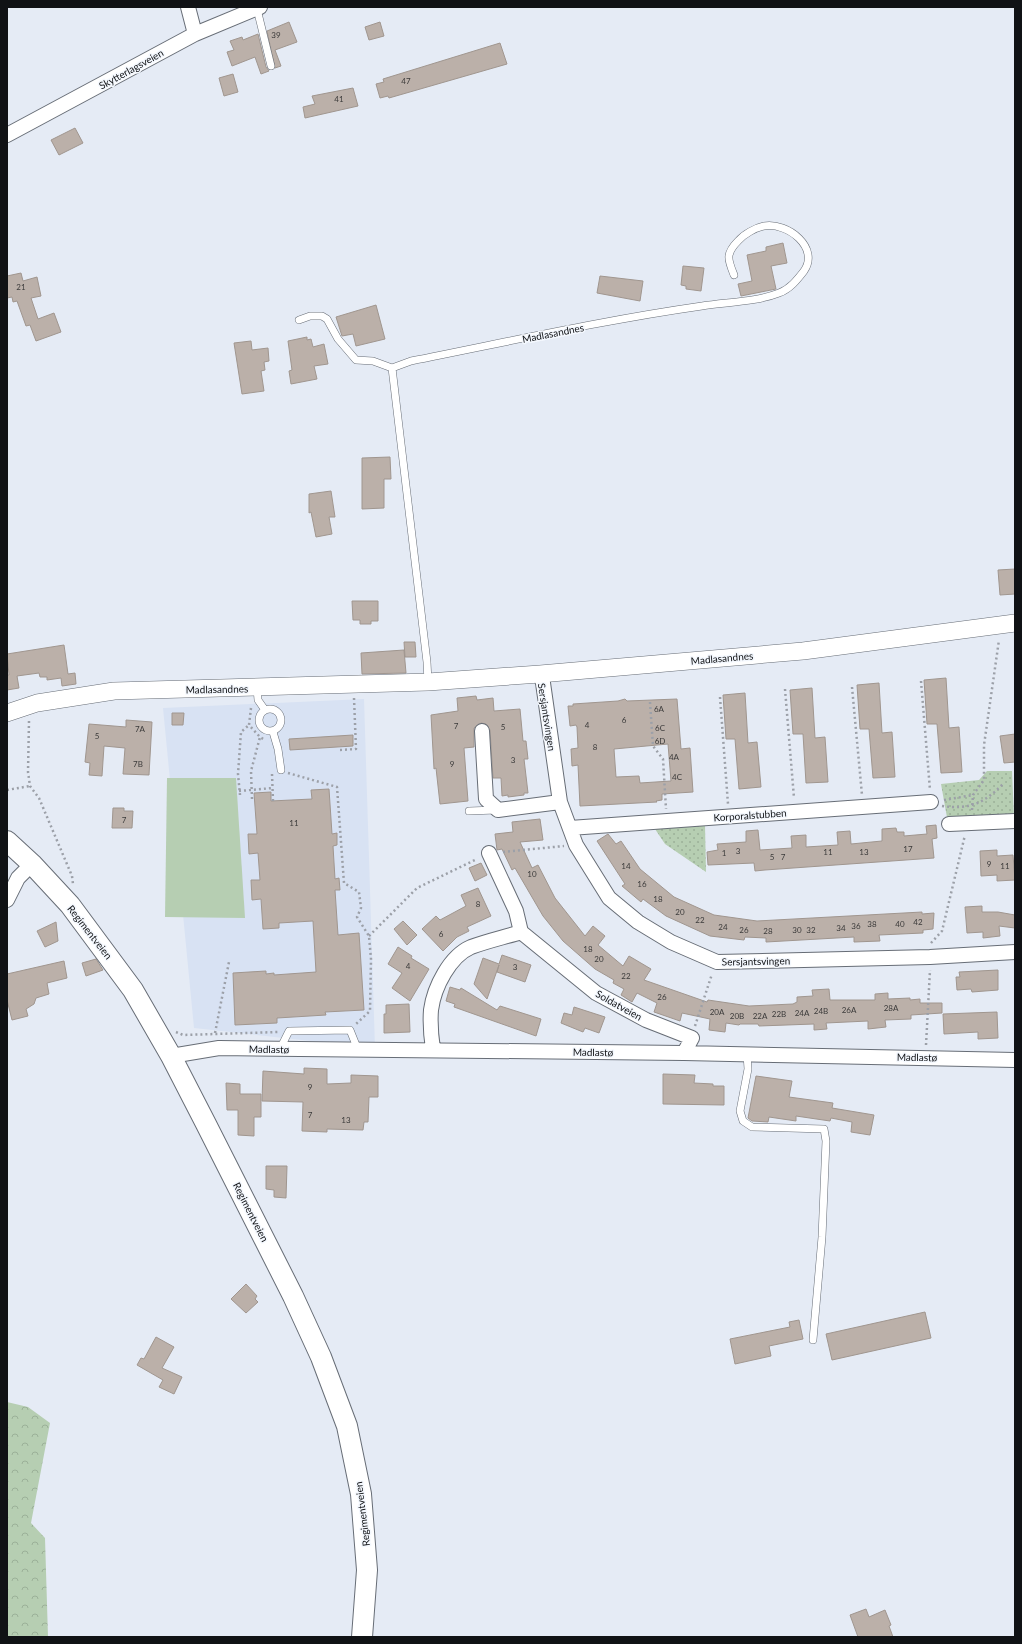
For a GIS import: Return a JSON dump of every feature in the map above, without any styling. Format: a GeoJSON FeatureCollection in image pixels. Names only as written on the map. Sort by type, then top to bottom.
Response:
{"type":"FeatureCollection","features":[{"type":"Feature","properties":{"kind":"main road","name":"Regimentveien"},"geometry":{"type":"LineString","coordinates":[[7,840],[32,864],[70,906],[112,959],[133,990],[171,1056],[293,1296],[321,1357],[341,1407],[353,1452],[361,1494],[367,1570],[362,1637]]}},
{"type":"Feature","properties":{"kind":"street"},"geometry":{"type":"LineString","coordinates":[[188,7],[195,34]]}},
{"type":"Feature","properties":{"kind":"street","name":"Skytterlagsveien"},"geometry":{"type":"LineString","coordinates":[[7,135],[195,34],[258,8]]}},
{"type":"Feature","properties":{"kind":"street","name":"Madlasandnes"},"geometry":{"type":"LineString","coordinates":[[8,712],[37,703],[114,691],[428,682],[540,674],[803,651],[1015,623]]}},
{"type":"Feature","properties":{"kind":"street","name":"Sersjantsvingen"},"geometry":{"type":"LineString","coordinates":[[540,674],[543,683],[560,802],[576,845],[609,898],[638,922],[671,942],[717,962],[930,957],[1015,952]]}},
{"type":"Feature","properties":{"kind":"street"},"geometry":{"type":"LineString","coordinates":[[482,731],[486,799],[498,810],[560,802]]}},
{"type":"Feature","properties":{"kind":"street","name":"Korporalstubben"},"geometry":{"type":"LineString","coordinates":[[570,828],[862,807],[937,804]]}},
{"type":"Feature","properties":{"kind":"street"},"geometry":{"type":"LineString","coordinates":[[958,823],[1015,821]]}},
{"type":"Feature","properties":{"kind":"street"},"geometry":{"type":"LineString","coordinates":[[433,1049],[430,1028],[431,1008],[443,976],[455,957],[471,947],[521,932],[516,911],[489,853]]}},
{"type":"Feature","properties":{"kind":"street"},"geometry":{"type":"LineString","coordinates":[[7,900],[18,878],[32,864]]}},
{"type":"Feature","properties":{"kind":"street","name":"Soldatveien"},"geometry":{"type":"LineString","coordinates":[[521,932],[596,993],[646,1020],[692,1038]]}},
{"type":"Feature","properties":{"kind":"street"},"geometry":{"type":"LineString","coordinates":[[684,1053],[692,1038]]}},
{"type":"Feature","properties":{"kind":"street","name":"Madlastø"},"geometry":{"type":"LineString","coordinates":[[171,1056],[218,1048],[358,1050],[433,1049],[1015,1060]]}},
{"type":"Feature","properties":{"kind":"lane","name":"Skytterlagsveien"},"geometry":{"type":"LineString","coordinates":[[258,8],[271,66]]}},
{"type":"Feature","properties":{"kind":"lane","name":"Madlasandnes"},"geometry":{"type":"LineString","coordinates":[[392,368],[411,361],[677,309],[764,297],[780,293],[790,288],[807,266],[809,258],[806,247],[795,235],[779,227],[764,226],[744,235],[730,249],[728,261],[734,275]]}},
{"type":"Feature","properties":{"kind":"lane"},"geometry":{"type":"LineString","coordinates":[[299,320],[310,316],[322,316],[327,319],[338,339],[356,360],[373,361],[392,368],[427,662],[428,682]]}},
{"type":"Feature","properties":{"kind":"lane"},"geometry":{"type":"LineString","coordinates":[[257,688],[258,700],[264,710]]}},
{"type":"Feature","properties":{"kind":"lane"},"geometry":{"type":"LineString","coordinates":[[272,709],[279,713],[282,720],[280,728],[273,732],[265,730],[260,724],[260,717],[264,710],[272,709]]}},
{"type":"Feature","properties":{"kind":"lane"},"geometry":{"type":"LineString","coordinates":[[273,732],[278,749],[281,770]]}},
{"type":"Feature","properties":{"kind":"lane"},"geometry":{"type":"LineString","coordinates":[[469,811],[498,810]]}},
{"type":"Feature","properties":{"kind":"lane"},"geometry":{"type":"LineString","coordinates":[[280,1049],[289,1031],[350,1030],[358,1050]]}},
{"type":"Feature","properties":{"kind":"lane"},"geometry":{"type":"LineString","coordinates":[[747,1054],[748,1070],[740,1111],[743,1121],[752,1127],[824,1129],[826,1142],[822,1237],[814,1340]]}},
{"type":"Feature","properties":{"kind":"path"},"geometry":{"type":"LineString","coordinates":[[958,823],[972,815],[973,795],[984,780],[984,745],[1000,636]]}},
{"type":"Feature","properties":{"kind":"path"},"geometry":{"type":"LineString","coordinates":[[921,681],[937,804],[958,823]]}},
{"type":"Feature","properties":{"kind":"path"},"geometry":{"type":"LineString","coordinates":[[852,687],[862,807]]}},
{"type":"Feature","properties":{"kind":"path"},"geometry":{"type":"LineString","coordinates":[[785,689],[795,812]]}},
{"type":"Feature","properties":{"kind":"path"},"geometry":{"type":"LineString","coordinates":[[340,750],[356,749],[354,694]]}},
{"type":"Feature","properties":{"kind":"path"},"geometry":{"type":"LineString","coordinates":[[720,697],[729,817]]}},
{"type":"Feature","properties":{"kind":"path"},"geometry":{"type":"LineString","coordinates":[[650,702],[653,746],[663,759],[667,821]]}},
{"type":"Feature","properties":{"kind":"path"},"geometry":{"type":"LineString","coordinates":[[240,795],[238,774],[241,732],[249,725],[251,708],[247,704]]}},
{"type":"Feature","properties":{"kind":"path"},"geometry":{"type":"LineString","coordinates":[[29,718],[28,772],[30,786],[39,798],[72,876],[73,891]]}},
{"type":"Feature","properties":{"kind":"path"},"geometry":{"type":"LineString","coordinates":[[249,725],[260,737],[269,742]]}},
{"type":"Feature","properties":{"kind":"path"},"geometry":{"type":"LineString","coordinates":[[252,799],[251,771],[255,750],[260,737]]}},
{"type":"Feature","properties":{"kind":"path"},"geometry":{"type":"LineString","coordinates":[[272,766],[273,801]]}},
{"type":"Feature","properties":{"kind":"path"},"geometry":{"type":"LineString","coordinates":[[281,770],[337,787],[344,883],[359,892],[361,908],[357,917],[369,936],[371,959],[370,1011],[350,1030]]}},
{"type":"Feature","properties":{"kind":"path"},"geometry":{"type":"LineString","coordinates":[[937,804],[960,807],[979,804],[991,796],[1003,784]]}},
{"type":"Feature","properties":{"kind":"path"},"geometry":{"type":"LineString","coordinates":[[7,790],[30,786]]}},
{"type":"Feature","properties":{"kind":"path"},"geometry":{"type":"LineString","coordinates":[[239,790],[273,788]]}},
{"type":"Feature","properties":{"kind":"path"},"geometry":{"type":"LineString","coordinates":[[937,804],[973,795]]}},
{"type":"Feature","properties":{"kind":"path"},"geometry":{"type":"LineString","coordinates":[[926,1058],[930,944],[942,931],[958,823]]}},
{"type":"Feature","properties":{"kind":"path"},"geometry":{"type":"LineString","coordinates":[[369,936],[417,888],[489,853],[576,845]]}},
{"type":"Feature","properties":{"kind":"path"},"geometry":{"type":"LineString","coordinates":[[214,1033],[229,962]]}},
{"type":"Feature","properties":{"kind":"path"},"geometry":{"type":"LineString","coordinates":[[692,1038],[717,962]]}},
{"type":"Feature","properties":{"kind":"path"},"geometry":{"type":"LineString","coordinates":[[183,1035],[289,1031]]}},
{"type":"Feature","properties":{"kind":"shaded area"},"geometry":{"type":"Polygon","coordinates":[[[364,699],[375,1048],[194,1028],[163,708],[364,699]]]}},
{"type":"Feature","properties":{"kind":"green space"},"geometry":{"type":"Polygon","coordinates":[[[987,771],[1012,771],[1014,817],[948,823],[941,784],[979,780],[987,771]]]}},
{"type":"Feature","properties":{"kind":"green space"},"geometry":{"type":"Polygon","coordinates":[[[167,778],[236,778],[245,918],[165,917],[167,778]]]}},
{"type":"Feature","properties":{"kind":"green space"},"geometry":{"type":"Polygon","coordinates":[[[705,825],[706,872],[665,844],[655,829],[705,825]]]}},
{"type":"Feature","properties":{"kind":"green space"},"geometry":{"type":"Polygon","coordinates":[[[7,1402],[28,1407],[50,1423],[31,1523],[45,1538],[48,1637],[7,1637],[7,1402]]]}},
{"type":"Feature","properties":{"kind":"building"},"geometry":{"type":"Polygon","coordinates":[[[289,22],[297,42],[275,50],[281,66],[275,68],[267,31],[289,22]]]}},
{"type":"Feature","properties":{"kind":"building"},"geometry":{"type":"Polygon","coordinates":[[[380,22],[384,36],[369,40],[365,27],[380,22]]]}},
{"type":"Feature","properties":{"kind":"building"},"geometry":{"type":"Polygon","coordinates":[[[258,34],[266,67],[269,71],[261,74],[255,57],[232,66],[227,52],[234,50],[230,41],[242,37],[243,40],[258,34]]]}},
{"type":"Feature","properties":{"kind":"building"},"geometry":{"type":"Polygon","coordinates":[[[500,43],[507,64],[389,98],[388,96],[380,98],[376,84],[384,82],[383,79],[500,43]]]}},
{"type":"Feature","properties":{"kind":"building"},"geometry":{"type":"Polygon","coordinates":[[[233,74],[238,92],[224,96],[219,78],[233,74]]]}},
{"type":"Feature","properties":{"kind":"building"},"geometry":{"type":"Polygon","coordinates":[[[353,88],[358,106],[305,118],[303,107],[315,104],[312,96],[353,88]]]}},
{"type":"Feature","properties":{"kind":"building"},"geometry":{"type":"Polygon","coordinates":[[[75,128],[83,143],[59,155],[51,140],[75,128]]]}},
{"type":"Feature","properties":{"kind":"building"},"geometry":{"type":"Polygon","coordinates":[[[783,243],[787,263],[771,266],[776,289],[741,296],[738,284],[752,281],[747,255],[766,251],[766,247],[783,243]]]}},
{"type":"Feature","properties":{"kind":"building"},"geometry":{"type":"Polygon","coordinates":[[[683,266],[704,268],[701,291],[686,289],[686,286],[681,285],[683,266]]]}},
{"type":"Feature","properties":{"kind":"building"},"geometry":{"type":"Polygon","coordinates":[[[21,273],[23,281],[37,277],[41,296],[31,298],[38,319],[54,313],[61,332],[36,341],[30,325],[26,326],[17,301],[13,302],[12,297],[7,298],[7,276],[21,273]]]}},
{"type":"Feature","properties":{"kind":"building"},"geometry":{"type":"Polygon","coordinates":[[[600,276],[643,281],[640,301],[597,293],[600,276]]]}},
{"type":"Feature","properties":{"kind":"building"},"geometry":{"type":"Polygon","coordinates":[[[376,305],[385,339],[356,346],[353,334],[342,336],[336,317],[376,305]]]}},
{"type":"Feature","properties":{"kind":"building"},"geometry":{"type":"Polygon","coordinates":[[[307,337],[307,340],[311,339],[313,347],[324,344],[328,364],[314,366],[317,379],[291,384],[289,371],[292,370],[288,341],[307,337]]]}},
{"type":"Feature","properties":{"kind":"building"},"geometry":{"type":"Polygon","coordinates":[[[251,341],[252,350],[268,348],[269,361],[264,362],[265,370],[261,371],[264,391],[242,394],[234,343],[251,341]]]}},
{"type":"Feature","properties":{"kind":"building"},"geometry":{"type":"Polygon","coordinates":[[[390,457],[391,479],[384,479],[384,508],[362,509],[362,458],[390,457]]]}},
{"type":"Feature","properties":{"kind":"building"},"geometry":{"type":"Polygon","coordinates":[[[331,491],[335,517],[329,517],[332,534],[316,537],[311,512],[309,513],[309,494],[331,491]]]}},
{"type":"Feature","properties":{"kind":"building"},"geometry":{"type":"Polygon","coordinates":[[[1015,569],[1015,594],[1000,595],[998,570],[1015,569]]]}},
{"type":"Feature","properties":{"kind":"building"},"geometry":{"type":"Polygon","coordinates":[[[352,601],[378,601],[378,621],[371,621],[371,624],[360,624],[360,620],[353,620],[352,601]]]}},
{"type":"Feature","properties":{"kind":"building"},"geometry":{"type":"Polygon","coordinates":[[[404,642],[415,642],[416,657],[405,657],[404,642]]]}},
{"type":"Feature","properties":{"kind":"building"},"geometry":{"type":"Polygon","coordinates":[[[64,645],[68,674],[75,673],[76,684],[62,686],[61,678],[47,680],[47,677],[40,677],[39,673],[17,676],[19,688],[7,690],[7,675],[9,675],[7,654],[64,645]]]}},
{"type":"Feature","properties":{"kind":"building"},"geometry":{"type":"Polygon","coordinates":[[[404,650],[406,673],[362,674],[361,653],[404,650]]]}},
{"type":"Feature","properties":{"kind":"building"},"geometry":{"type":"Polygon","coordinates":[[[946,678],[949,728],[959,727],[962,772],[941,773],[937,724],[927,724],[924,680],[946,678]]]}},
{"type":"Feature","properties":{"kind":"building"},"geometry":{"type":"Polygon","coordinates":[[[879,683],[882,733],[892,732],[895,777],[873,778],[869,729],[860,729],[857,685],[879,683]]]}},
{"type":"Feature","properties":{"kind":"building"},"geometry":{"type":"Polygon","coordinates":[[[812,688],[815,738],[825,737],[828,782],[806,783],[803,734],[793,734],[790,690],[812,688]]]}},
{"type":"Feature","properties":{"kind":"building"},"geometry":{"type":"Polygon","coordinates":[[[745,693],[748,743],[757,742],[761,787],[739,789],[735,739],[726,739],[723,695],[745,693]]]}},
{"type":"Feature","properties":{"kind":"building"},"geometry":{"type":"Polygon","coordinates":[[[476,696],[477,700],[493,698],[494,711],[520,709],[523,741],[526,741],[528,759],[524,759],[528,793],[508,797],[508,795],[502,796],[501,778],[493,778],[490,730],[486,724],[481,723],[474,728],[474,747],[464,748],[468,801],[440,804],[436,768],[434,769],[431,715],[458,711],[457,698],[476,696]]]}},
{"type":"Feature","properties":{"kind":"building"},"geometry":{"type":"Polygon","coordinates":[[[625,699],[627,701],[677,699],[681,749],[690,748],[693,792],[662,794],[662,800],[656,801],[657,802],[580,806],[578,765],[572,766],[571,749],[578,748],[577,727],[576,725],[570,726],[568,706],[573,706],[573,704],[618,701],[625,699]],[[668,744],[614,749],[616,777],[639,776],[640,783],[671,781],[668,744]]]}},
{"type":"Feature","properties":{"kind":"building"},"geometry":{"type":"Polygon","coordinates":[[[172,713],[184,713],[183,725],[172,725],[172,713]]]}},
{"type":"Feature","properties":{"kind":"building"},"geometry":{"type":"Polygon","coordinates":[[[126,720],[152,722],[149,775],[123,774],[125,748],[104,746],[102,776],[89,775],[90,763],[85,762],[89,724],[126,727],[126,720]]]}},
{"type":"Feature","properties":{"kind":"building"},"geometry":{"type":"Polygon","coordinates":[[[1015,734],[1015,762],[1004,763],[1000,736],[1015,734]]]}},
{"type":"Feature","properties":{"kind":"building"},"geometry":{"type":"Polygon","coordinates":[[[353,735],[353,746],[290,750],[289,739],[353,735]]]}},
{"type":"Feature","properties":{"kind":"building"},"geometry":{"type":"Polygon","coordinates":[[[329,789],[332,834],[337,833],[337,845],[333,846],[335,879],[339,878],[340,890],[335,890],[338,935],[359,933],[364,1010],[325,1012],[326,1015],[277,1018],[277,1023],[235,1025],[233,973],[266,971],[266,974],[274,973],[274,975],[316,972],[313,921],[279,923],[279,928],[263,929],[261,899],[252,900],[251,880],[260,880],[258,853],[249,854],[248,834],[257,834],[254,793],[271,792],[271,801],[312,799],[311,790],[329,789]]]}},
{"type":"Feature","properties":{"kind":"building"},"geometry":{"type":"Polygon","coordinates":[[[113,808],[124,808],[124,811],[133,811],[132,828],[112,828],[113,808]]]}},
{"type":"Feature","properties":{"kind":"building"},"geometry":{"type":"Polygon","coordinates":[[[540,819],[543,840],[520,842],[532,868],[538,865],[555,898],[585,936],[593,926],[605,936],[598,945],[623,966],[629,956],[651,969],[644,980],[707,1002],[708,1000],[749,1006],[793,1004],[797,1002],[797,997],[813,996],[812,990],[829,989],[830,1000],[875,1000],[875,994],[888,993],[888,999],[910,998],[910,1000],[920,999],[920,1003],[942,1003],[942,1013],[911,1015],[911,1019],[885,1020],[886,1027],[868,1029],[868,1021],[826,1023],[827,1029],[814,1030],[814,1024],[759,1026],[758,1024],[739,1025],[726,1023],[725,1032],[709,1030],[710,1019],[682,1013],[680,1021],[654,1012],[657,1003],[637,993],[632,1002],[621,995],[624,989],[613,983],[614,980],[595,969],[563,941],[543,916],[515,868],[512,870],[502,849],[497,850],[495,834],[513,832],[512,822],[540,819]]]}},
{"type":"Feature","properties":{"kind":"building"},"geometry":{"type":"Polygon","coordinates":[[[936,825],[937,838],[932,839],[934,858],[755,871],[754,863],[708,865],[707,852],[718,850],[717,844],[746,842],[746,831],[758,830],[760,850],[792,848],[791,836],[806,835],[806,847],[838,845],[837,832],[850,831],[851,844],[882,841],[882,829],[896,828],[897,832],[904,832],[904,836],[927,834],[926,826],[936,825]]]}},
{"type":"Feature","properties":{"kind":"building"},"geometry":{"type":"Polygon","coordinates":[[[608,834],[616,844],[621,841],[640,869],[674,897],[714,915],[757,921],[922,912],[922,914],[934,913],[933,929],[923,930],[923,933],[879,935],[880,941],[854,942],[854,937],[766,942],[766,938],[745,937],[744,940],[710,936],[666,916],[643,899],[641,902],[622,886],[625,884],[597,841],[608,834]]]}},
{"type":"Feature","properties":{"kind":"building"},"geometry":{"type":"Polygon","coordinates":[[[997,850],[997,856],[1013,855],[1015,880],[997,881],[997,875],[981,876],[980,851],[997,850]]]}},
{"type":"Feature","properties":{"kind":"building"},"geometry":{"type":"Polygon","coordinates":[[[481,863],[487,875],[475,881],[469,868],[481,863]]]}},
{"type":"Feature","properties":{"kind":"building"},"geometry":{"type":"Polygon","coordinates":[[[478,888],[491,916],[467,927],[469,931],[457,937],[443,951],[422,929],[436,916],[440,920],[466,906],[461,895],[478,888]]]}},
{"type":"Feature","properties":{"kind":"building"},"geometry":{"type":"Polygon","coordinates":[[[982,906],[982,912],[998,912],[1015,915],[1015,928],[999,926],[1000,936],[983,938],[983,932],[967,933],[965,907],[982,906]]]}},
{"type":"Feature","properties":{"kind":"building"},"geometry":{"type":"Polygon","coordinates":[[[403,921],[417,935],[407,945],[394,929],[403,921]]]}},
{"type":"Feature","properties":{"kind":"building"},"geometry":{"type":"Polygon","coordinates":[[[56,922],[58,941],[45,947],[37,931],[56,922]]]}},
{"type":"Feature","properties":{"kind":"building"},"geometry":{"type":"Polygon","coordinates":[[[398,947],[412,956],[411,958],[429,969],[410,1001],[392,988],[402,973],[388,964],[398,947]]]}},
{"type":"Feature","properties":{"kind":"building"},"geometry":{"type":"Polygon","coordinates":[[[502,955],[531,965],[525,982],[497,972],[499,965],[487,999],[474,984],[483,958],[499,964],[502,955]]]}},
{"type":"Feature","properties":{"kind":"building"},"geometry":{"type":"Polygon","coordinates":[[[96,959],[103,970],[86,976],[82,963],[96,959]]]}},
{"type":"Feature","properties":{"kind":"building"},"geometry":{"type":"Polygon","coordinates":[[[64,961],[67,978],[47,983],[49,994],[36,998],[34,1004],[26,1009],[28,1016],[12,1020],[7,1000],[7,974],[64,961]]]}},
{"type":"Feature","properties":{"kind":"building"},"geometry":{"type":"Polygon","coordinates":[[[998,970],[998,990],[972,992],[971,989],[957,990],[956,977],[960,977],[959,972],[998,970]]]}},
{"type":"Feature","properties":{"kind":"building"},"geometry":{"type":"Polygon","coordinates":[[[450,987],[460,990],[461,988],[497,1010],[500,1006],[541,1019],[536,1036],[454,1007],[455,1004],[446,1001],[450,987]]]}},
{"type":"Feature","properties":{"kind":"building"},"geometry":{"type":"Polygon","coordinates":[[[409,1004],[410,1032],[384,1033],[384,1014],[386,1014],[386,1005],[409,1004]]]}},
{"type":"Feature","properties":{"kind":"building"},"geometry":{"type":"Polygon","coordinates":[[[574,1007],[605,1017],[599,1033],[585,1028],[583,1032],[561,1023],[564,1013],[572,1015],[574,1007]]]}},
{"type":"Feature","properties":{"kind":"building"},"geometry":{"type":"Polygon","coordinates":[[[997,1012],[998,1038],[978,1039],[978,1032],[944,1034],[943,1014],[997,1012]]]}},
{"type":"Feature","properties":{"kind":"building"},"geometry":{"type":"Polygon","coordinates":[[[304,1068],[327,1069],[327,1084],[351,1083],[351,1075],[378,1076],[378,1097],[369,1097],[368,1122],[364,1122],[363,1130],[327,1129],[327,1132],[302,1131],[303,1102],[262,1101],[263,1071],[304,1074],[304,1068]]]}},
{"type":"Feature","properties":{"kind":"building"},"geometry":{"type":"Polygon","coordinates":[[[663,1074],[695,1075],[694,1083],[724,1086],[724,1105],[663,1104],[663,1074]]]}},
{"type":"Feature","properties":{"kind":"building"},"geometry":{"type":"Polygon","coordinates":[[[756,1076],[792,1081],[789,1097],[833,1103],[832,1108],[874,1115],[870,1135],[851,1132],[852,1122],[831,1118],[830,1121],[796,1116],[796,1121],[769,1117],[768,1122],[752,1121],[748,1118],[756,1076]]]}},
{"type":"Feature","properties":{"kind":"building"},"geometry":{"type":"Polygon","coordinates":[[[226,1083],[240,1084],[240,1094],[261,1094],[261,1117],[254,1117],[254,1136],[238,1135],[238,1110],[227,1110],[226,1083]]]}},
{"type":"Feature","properties":{"kind":"building"},"geometry":{"type":"Polygon","coordinates":[[[266,1166],[287,1166],[286,1198],[274,1197],[274,1190],[266,1189],[266,1166]]]}},
{"type":"Feature","properties":{"kind":"building"},"geometry":{"type":"Polygon","coordinates":[[[246,1284],[257,1296],[255,1299],[258,1302],[246,1313],[231,1299],[246,1284]]]}},
{"type":"Feature","properties":{"kind":"building"},"geometry":{"type":"Polygon","coordinates":[[[925,1312],[931,1338],[832,1360],[826,1334],[925,1312]]]}},
{"type":"Feature","properties":{"kind":"building"},"geometry":{"type":"Polygon","coordinates":[[[799,1320],[803,1339],[769,1346],[771,1356],[735,1364],[730,1339],[790,1327],[789,1322],[799,1320]]]}},
{"type":"Feature","properties":{"kind":"building"},"geometry":{"type":"Polygon","coordinates":[[[156,1337],[174,1347],[162,1368],[182,1377],[174,1394],[159,1387],[163,1380],[137,1365],[141,1358],[144,1359],[156,1337]]]}},
{"type":"Feature","properties":{"kind":"building"},"geometry":{"type":"Polygon","coordinates":[[[866,1609],[869,1617],[885,1610],[891,1625],[889,1626],[893,1637],[858,1637],[850,1615],[866,1609]]]}}]}
